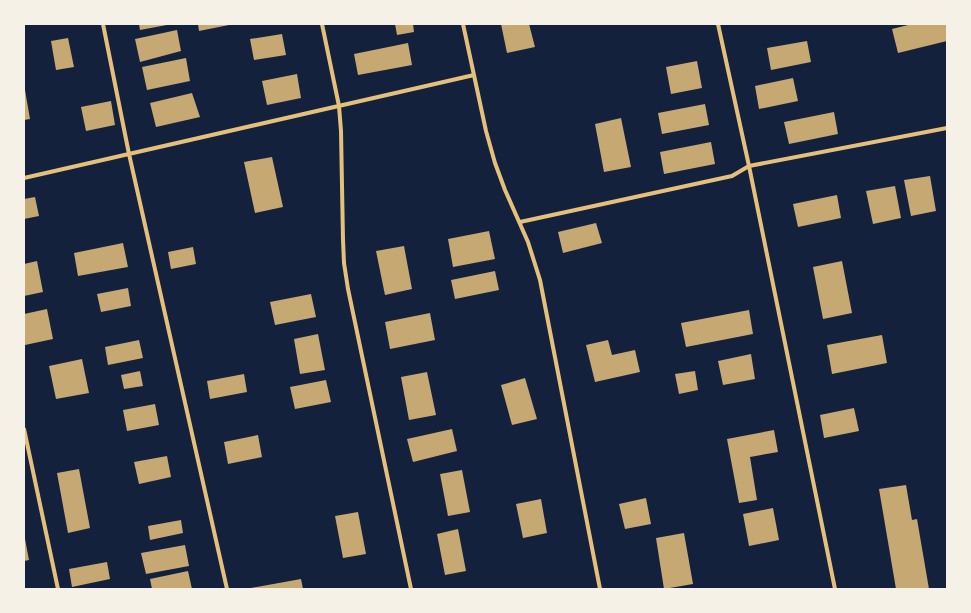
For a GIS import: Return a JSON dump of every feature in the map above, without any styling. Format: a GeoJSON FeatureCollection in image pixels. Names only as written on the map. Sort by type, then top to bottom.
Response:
{"type":"FeatureCollection","features":[{"type":"Feature","properties":{"kind":"street"},"geometry":{"type":"LineString","coordinates":[[103,24],[130,154],[227,589]]}},
{"type":"Feature","properties":{"kind":"street"},"geometry":{"type":"LineString","coordinates":[[322,24],[339,106],[341,131],[344,264],[411,589]]}},
{"type":"Feature","properties":{"kind":"street"},"geometry":{"type":"LineString","coordinates":[[463,24],[486,131],[495,163],[528,242],[540,280],[600,589]]}},
{"type":"Feature","properties":{"kind":"street"},"geometry":{"type":"LineString","coordinates":[[718,24],[749,166],[835,589]]}},
{"type":"Feature","properties":{"kind":"street"},"geometry":{"type":"LineString","coordinates":[[24,178],[474,75]]}},
{"type":"Feature","properties":{"kind":"street"},"geometry":{"type":"LineString","coordinates":[[520,222],[732,176],[749,166],[947,128]]}},
{"type":"Feature","properties":{"kind":"street"},"geometry":{"type":"LineString","coordinates":[[24,429],[58,589]]}},
{"type":"Feature","properties":{"kind":"building"},"geometry":{"type":"Polygon","coordinates":[[[139,24],[167,24],[167,25],[140,30],[139,24]]]}},
{"type":"Feature","properties":{"kind":"building"},"geometry":{"type":"Polygon","coordinates":[[[198,24],[229,24],[229,25],[199,31],[198,24]]]}},
{"type":"Feature","properties":{"kind":"building"},"geometry":{"type":"Polygon","coordinates":[[[395,24],[413,24],[414,32],[397,35],[395,24]]]}},
{"type":"Feature","properties":{"kind":"building"},"geometry":{"type":"Polygon","coordinates":[[[501,24],[529,24],[535,47],[507,53],[501,24]]]}},
{"type":"Feature","properties":{"kind":"building"},"geometry":{"type":"Polygon","coordinates":[[[912,24],[947,24],[947,41],[898,53],[892,29],[912,24]]]}},
{"type":"Feature","properties":{"kind":"building"},"geometry":{"type":"Polygon","coordinates":[[[177,30],[181,51],[140,62],[135,39],[177,30]]]}},
{"type":"Feature","properties":{"kind":"building"},"geometry":{"type":"Polygon","coordinates":[[[282,34],[286,55],[254,60],[250,39],[282,34]]]}},
{"type":"Feature","properties":{"kind":"building"},"geometry":{"type":"Polygon","coordinates":[[[68,38],[74,67],[56,70],[51,41],[68,38]]]}},
{"type":"Feature","properties":{"kind":"building"},"geometry":{"type":"Polygon","coordinates":[[[807,41],[811,62],[771,70],[767,48],[807,41]]]}},
{"type":"Feature","properties":{"kind":"building"},"geometry":{"type":"Polygon","coordinates":[[[408,43],[412,65],[358,75],[354,54],[408,43]]]}},
{"type":"Feature","properties":{"kind":"building"},"geometry":{"type":"Polygon","coordinates":[[[186,58],[190,81],[147,90],[142,67],[186,58]]]}},
{"type":"Feature","properties":{"kind":"building"},"geometry":{"type":"Polygon","coordinates":[[[697,61],[702,88],[671,94],[666,67],[697,61]]]}},
{"type":"Feature","properties":{"kind":"building"},"geometry":{"type":"Polygon","coordinates":[[[297,74],[301,98],[267,105],[262,81],[297,74]]]}},
{"type":"Feature","properties":{"kind":"building"},"geometry":{"type":"Polygon","coordinates":[[[793,78],[798,101],[759,109],[755,86],[793,78]]]}},
{"type":"Feature","properties":{"kind":"building"},"geometry":{"type":"Polygon","coordinates":[[[24,90],[30,119],[24,120],[24,90]]]}},
{"type":"Feature","properties":{"kind":"building"},"geometry":{"type":"Polygon","coordinates":[[[192,93],[200,117],[156,127],[150,103],[192,93]]]}},
{"type":"Feature","properties":{"kind":"building"},"geometry":{"type":"Polygon","coordinates":[[[111,101],[115,125],[86,131],[81,107],[111,101]]]}},
{"type":"Feature","properties":{"kind":"building"},"geometry":{"type":"Polygon","coordinates":[[[705,104],[709,125],[662,134],[658,113],[705,104]]]}},
{"type":"Feature","properties":{"kind":"building"},"geometry":{"type":"Polygon","coordinates":[[[834,112],[838,134],[789,144],[784,122],[834,112]]]}},
{"type":"Feature","properties":{"kind":"building"},"geometry":{"type":"Polygon","coordinates":[[[621,118],[631,167],[604,172],[595,124],[621,118]]]}},
{"type":"Feature","properties":{"kind":"building"},"geometry":{"type":"Polygon","coordinates":[[[711,142],[715,164],[664,174],[660,152],[711,142]]]}},
{"type":"Feature","properties":{"kind":"building"},"geometry":{"type":"Polygon","coordinates":[[[272,157],[283,207],[255,213],[244,162],[272,157]]]}},
{"type":"Feature","properties":{"kind":"building"},"geometry":{"type":"Polygon","coordinates":[[[930,176],[936,211],[911,216],[904,180],[930,176]]]}},
{"type":"Feature","properties":{"kind":"building"},"geometry":{"type":"Polygon","coordinates":[[[895,186],[901,218],[873,224],[866,191],[895,186]]]}},
{"type":"Feature","properties":{"kind":"building"},"geometry":{"type":"Polygon","coordinates":[[[837,195],[841,218],[798,227],[793,204],[837,195]]]}},
{"type":"Feature","properties":{"kind":"building"},"geometry":{"type":"Polygon","coordinates":[[[35,197],[39,216],[24,219],[24,199],[35,197]]]}},
{"type":"Feature","properties":{"kind":"building"},"geometry":{"type":"Polygon","coordinates":[[[596,223],[602,243],[563,253],[558,232],[596,223]]]}},
{"type":"Feature","properties":{"kind":"building"},"geometry":{"type":"Polygon","coordinates":[[[489,231],[495,259],[453,267],[448,239],[489,231]]]}},
{"type":"Feature","properties":{"kind":"building"},"geometry":{"type":"Polygon","coordinates":[[[123,243],[128,267],[78,276],[74,253],[123,243]]]}},
{"type":"Feature","properties":{"kind":"building"},"geometry":{"type":"Polygon","coordinates":[[[404,246],[412,289],[385,295],[376,251],[404,246]]]}},
{"type":"Feature","properties":{"kind":"building"},"geometry":{"type":"Polygon","coordinates":[[[193,247],[196,264],[171,269],[168,252],[193,247]]]}},
{"type":"Feature","properties":{"kind":"building"},"geometry":{"type":"Polygon","coordinates":[[[37,261],[43,292],[24,296],[24,264],[37,261]]]}},
{"type":"Feature","properties":{"kind":"building"},"geometry":{"type":"Polygon","coordinates":[[[842,261],[852,313],[823,319],[813,267],[842,261]]]}},
{"type":"Feature","properties":{"kind":"building"},"geometry":{"type":"Polygon","coordinates":[[[495,271],[499,290],[455,299],[451,280],[495,271]]]}},
{"type":"Feature","properties":{"kind":"building"},"geometry":{"type":"Polygon","coordinates":[[[128,288],[131,306],[101,312],[97,294],[128,288]]]}},
{"type":"Feature","properties":{"kind":"building"},"geometry":{"type":"Polygon","coordinates":[[[311,294],[316,317],[275,325],[270,302],[311,294]]]}},
{"type":"Feature","properties":{"kind":"building"},"geometry":{"type":"Polygon","coordinates":[[[47,309],[53,339],[25,345],[24,314],[47,309]]]}},
{"type":"Feature","properties":{"kind":"building"},"geometry":{"type":"Polygon","coordinates":[[[749,310],[753,334],[686,347],[681,323],[749,310]]]}},
{"type":"Feature","properties":{"kind":"building"},"geometry":{"type":"Polygon","coordinates":[[[430,313],[435,340],[390,349],[385,322],[430,313]]]}},
{"type":"Feature","properties":{"kind":"building"},"geometry":{"type":"Polygon","coordinates":[[[318,334],[325,370],[300,374],[294,339],[318,334]]]}},
{"type":"Feature","properties":{"kind":"building"},"geometry":{"type":"Polygon","coordinates":[[[882,335],[887,363],[832,374],[827,345],[882,335]]]}},
{"type":"Feature","properties":{"kind":"building"},"geometry":{"type":"Polygon","coordinates":[[[139,340],[143,358],[108,365],[105,347],[139,340]]]}},
{"type":"Feature","properties":{"kind":"building"},"geometry":{"type":"Polygon","coordinates":[[[608,340],[612,355],[635,350],[640,372],[595,382],[586,345],[608,340]]]}},
{"type":"Feature","properties":{"kind":"building"},"geometry":{"type":"Polygon","coordinates":[[[751,354],[755,379],[723,385],[718,361],[751,354]]]}},
{"type":"Feature","properties":{"kind":"building"},"geometry":{"type":"Polygon","coordinates":[[[82,359],[89,393],[56,399],[49,366],[82,359]]]}},
{"type":"Feature","properties":{"kind":"building"},"geometry":{"type":"Polygon","coordinates":[[[140,371],[143,386],[124,389],[121,375],[140,371]]]}},
{"type":"Feature","properties":{"kind":"building"},"geometry":{"type":"Polygon","coordinates":[[[695,371],[698,390],[679,394],[675,374],[695,371]]]}},
{"type":"Feature","properties":{"kind":"building"},"geometry":{"type":"Polygon","coordinates":[[[427,372],[436,415],[409,420],[401,377],[427,372]]]}},
{"type":"Feature","properties":{"kind":"building"},"geometry":{"type":"Polygon","coordinates":[[[244,374],[247,392],[210,399],[207,381],[244,374]]]}},
{"type":"Feature","properties":{"kind":"building"},"geometry":{"type":"Polygon","coordinates":[[[525,378],[537,419],[512,425],[501,385],[525,378]]]}},
{"type":"Feature","properties":{"kind":"building"},"geometry":{"type":"Polygon","coordinates":[[[326,380],[331,402],[295,409],[290,387],[326,380]]]}},
{"type":"Feature","properties":{"kind":"building"},"geometry":{"type":"Polygon","coordinates":[[[155,404],[159,425],[127,431],[123,410],[155,404]]]}},
{"type":"Feature","properties":{"kind":"building"},"geometry":{"type":"Polygon","coordinates":[[[854,408],[859,431],[824,438],[820,415],[854,408]]]}},
{"type":"Feature","properties":{"kind":"building"},"geometry":{"type":"Polygon","coordinates":[[[452,429],[457,451],[413,462],[407,439],[452,429]]]}},
{"type":"Feature","properties":{"kind":"building"},"geometry":{"type":"Polygon","coordinates":[[[774,430],[778,452],[750,457],[757,500],[739,503],[727,439],[774,430]]]}},
{"type":"Feature","properties":{"kind":"building"},"geometry":{"type":"Polygon","coordinates":[[[258,435],[262,457],[228,464],[224,442],[258,435]]]}},
{"type":"Feature","properties":{"kind":"building"},"geometry":{"type":"Polygon","coordinates":[[[167,456],[171,477],[139,484],[134,462],[167,456]]]}},
{"type":"Feature","properties":{"kind":"building"},"geometry":{"type":"Polygon","coordinates":[[[79,469],[90,528],[68,533],[57,473],[79,469]]]}},
{"type":"Feature","properties":{"kind":"building"},"geometry":{"type":"Polygon","coordinates":[[[462,470],[470,512],[448,516],[440,474],[462,470]]]}},
{"type":"Feature","properties":{"kind":"building"},"geometry":{"type":"Polygon","coordinates":[[[906,485],[912,520],[917,519],[929,589],[896,589],[879,489],[906,485]]]}},
{"type":"Feature","properties":{"kind":"building"},"geometry":{"type":"Polygon","coordinates":[[[646,498],[651,524],[625,529],[619,504],[646,498]]]}},
{"type":"Feature","properties":{"kind":"building"},"geometry":{"type":"Polygon","coordinates":[[[541,499],[547,533],[523,538],[516,504],[541,499]]]}},
{"type":"Feature","properties":{"kind":"building"},"geometry":{"type":"Polygon","coordinates":[[[773,508],[779,540],[749,546],[743,514],[773,508]]]}},
{"type":"Feature","properties":{"kind":"building"},"geometry":{"type":"Polygon","coordinates":[[[358,512],[366,554],[343,558],[335,516],[358,512]]]}},
{"type":"Feature","properties":{"kind":"building"},"geometry":{"type":"Polygon","coordinates":[[[181,520],[183,533],[150,540],[148,526],[181,520]]]}},
{"type":"Feature","properties":{"kind":"building"},"geometry":{"type":"Polygon","coordinates":[[[458,529],[466,571],[445,575],[437,534],[458,529]]]}},
{"type":"Feature","properties":{"kind":"building"},"geometry":{"type":"Polygon","coordinates":[[[684,533],[693,584],[664,589],[656,538],[684,533]]]}},
{"type":"Feature","properties":{"kind":"building"},"geometry":{"type":"Polygon","coordinates":[[[24,539],[29,560],[24,561],[24,539]]]}},
{"type":"Feature","properties":{"kind":"building"},"geometry":{"type":"Polygon","coordinates":[[[185,545],[189,566],[146,574],[141,553],[185,545]]]}},
{"type":"Feature","properties":{"kind":"building"},"geometry":{"type":"Polygon","coordinates":[[[107,562],[110,579],[72,587],[69,569],[107,562]]]}},
{"type":"Feature","properties":{"kind":"building"},"geometry":{"type":"Polygon","coordinates":[[[188,571],[192,589],[152,589],[150,579],[188,571]]]}},
{"type":"Feature","properties":{"kind":"building"},"geometry":{"type":"Polygon","coordinates":[[[301,579],[303,589],[251,589],[251,588],[301,579]]]}}]}
